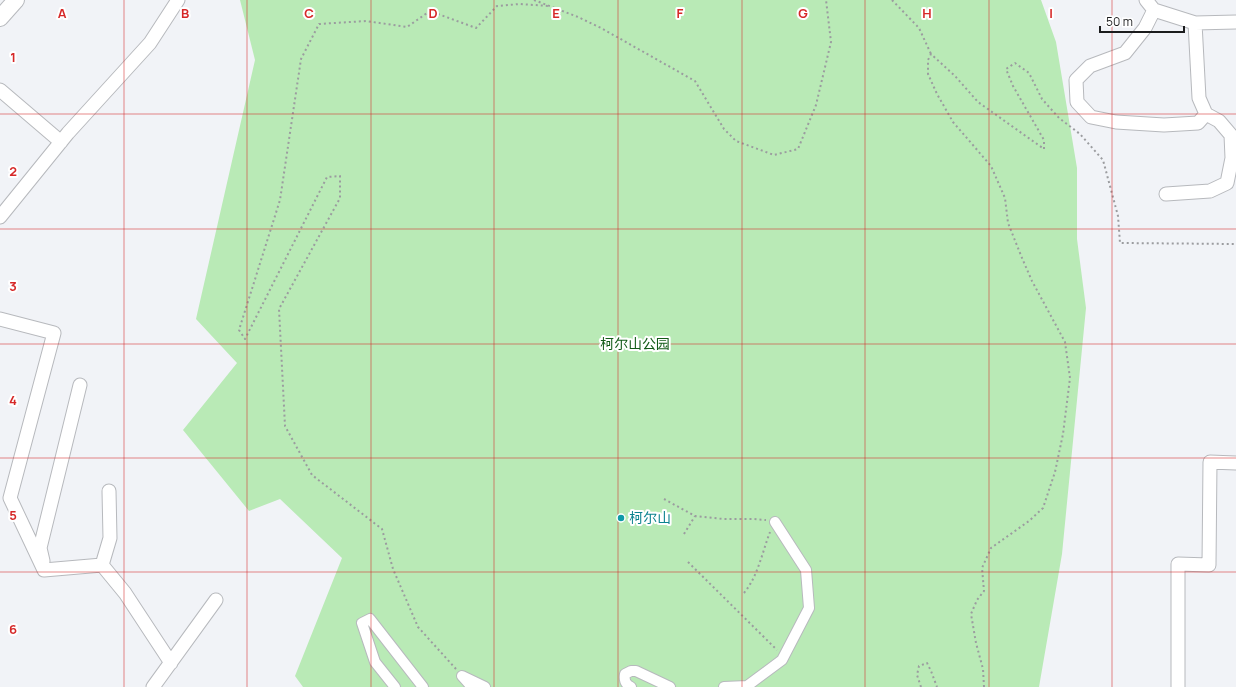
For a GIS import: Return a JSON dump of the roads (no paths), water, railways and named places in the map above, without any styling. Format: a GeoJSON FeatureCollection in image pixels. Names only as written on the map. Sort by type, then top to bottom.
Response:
{"type":"FeatureCollection","features":[{"type":"Feature","properties":{"kind":"street"},"geometry":{"type":"LineString","coordinates":[[0,18],[16,0]]}},
{"type":"Feature","properties":{"kind":"street"},"geometry":{"type":"LineString","coordinates":[[0,217],[61,142],[150,43],[178,0]]}},
{"type":"Feature","properties":{"kind":"street"},"geometry":{"type":"LineString","coordinates":[[1206,114],[1198,123],[1164,125],[1116,122],[1091,117],[1077,102],[1076,80],[1090,66],[1125,53],[1145,28],[1150,5],[1195,23],[1236,22]]}},
{"type":"Feature","properties":{"kind":"street"},"geometry":{"type":"LineString","coordinates":[[1166,194],[1210,190],[1227,183],[1232,158],[1231,135],[1218,121],[1206,114],[1199,98],[1195,23]]}},
{"type":"Feature","properties":{"kind":"street"},"geometry":{"type":"LineString","coordinates":[[0,90],[61,142]]}},
{"type":"Feature","properties":{"kind":"street"},"geometry":{"type":"LineString","coordinates":[[0,319],[54,333],[10,498],[44,570]]}},
{"type":"Feature","properties":{"kind":"street"},"geometry":{"type":"LineString","coordinates":[[44,570],[40,548],[80,384]]}},
{"type":"Feature","properties":{"kind":"street"},"geometry":{"type":"LineString","coordinates":[[1178,687],[1178,564],[1209,565],[1210,462],[1236,463]]}},
{"type":"Feature","properties":{"kind":"street"},"geometry":{"type":"LineString","coordinates":[[102,565],[110,538],[109,491]]}},
{"type":"Feature","properties":{"kind":"street"},"geometry":{"type":"LineString","coordinates":[[724,687],[747,686],[782,660],[809,608],[806,570],[775,522]]}},
{"type":"Feature","properties":{"kind":"street"},"geometry":{"type":"LineString","coordinates":[[44,570],[102,565]]}},
{"type":"Feature","properties":{"kind":"street"},"geometry":{"type":"LineString","coordinates":[[102,565],[125,593],[171,663]]}},
{"type":"Feature","properties":{"kind":"street"},"geometry":{"type":"LineString","coordinates":[[153,687],[216,600]]}},
{"type":"Feature","properties":{"kind":"street"},"geometry":{"type":"LineString","coordinates":[[396,687],[375,662],[362,623],[370,619],[423,687]]}},
{"type":"Feature","properties":{"kind":"street"},"geometry":{"type":"LineString","coordinates":[[630,687],[624,679],[625,674],[631,671],[636,671],[670,687]]}},
{"type":"Feature","properties":{"kind":"street"},"geometry":{"type":"LineString","coordinates":[[472,687],[462,676],[485,687]]}},
{"type":"Feature","properties":{"kind":"place","name":"柯尔山"},"geometry":{"type":"Point","coordinates":[621,518]}},
{"type":"Feature","properties":{"kind":"park label","name":"柯尔山公园"},"geometry":{"type":"Point","coordinates":[635,344]}}]}
